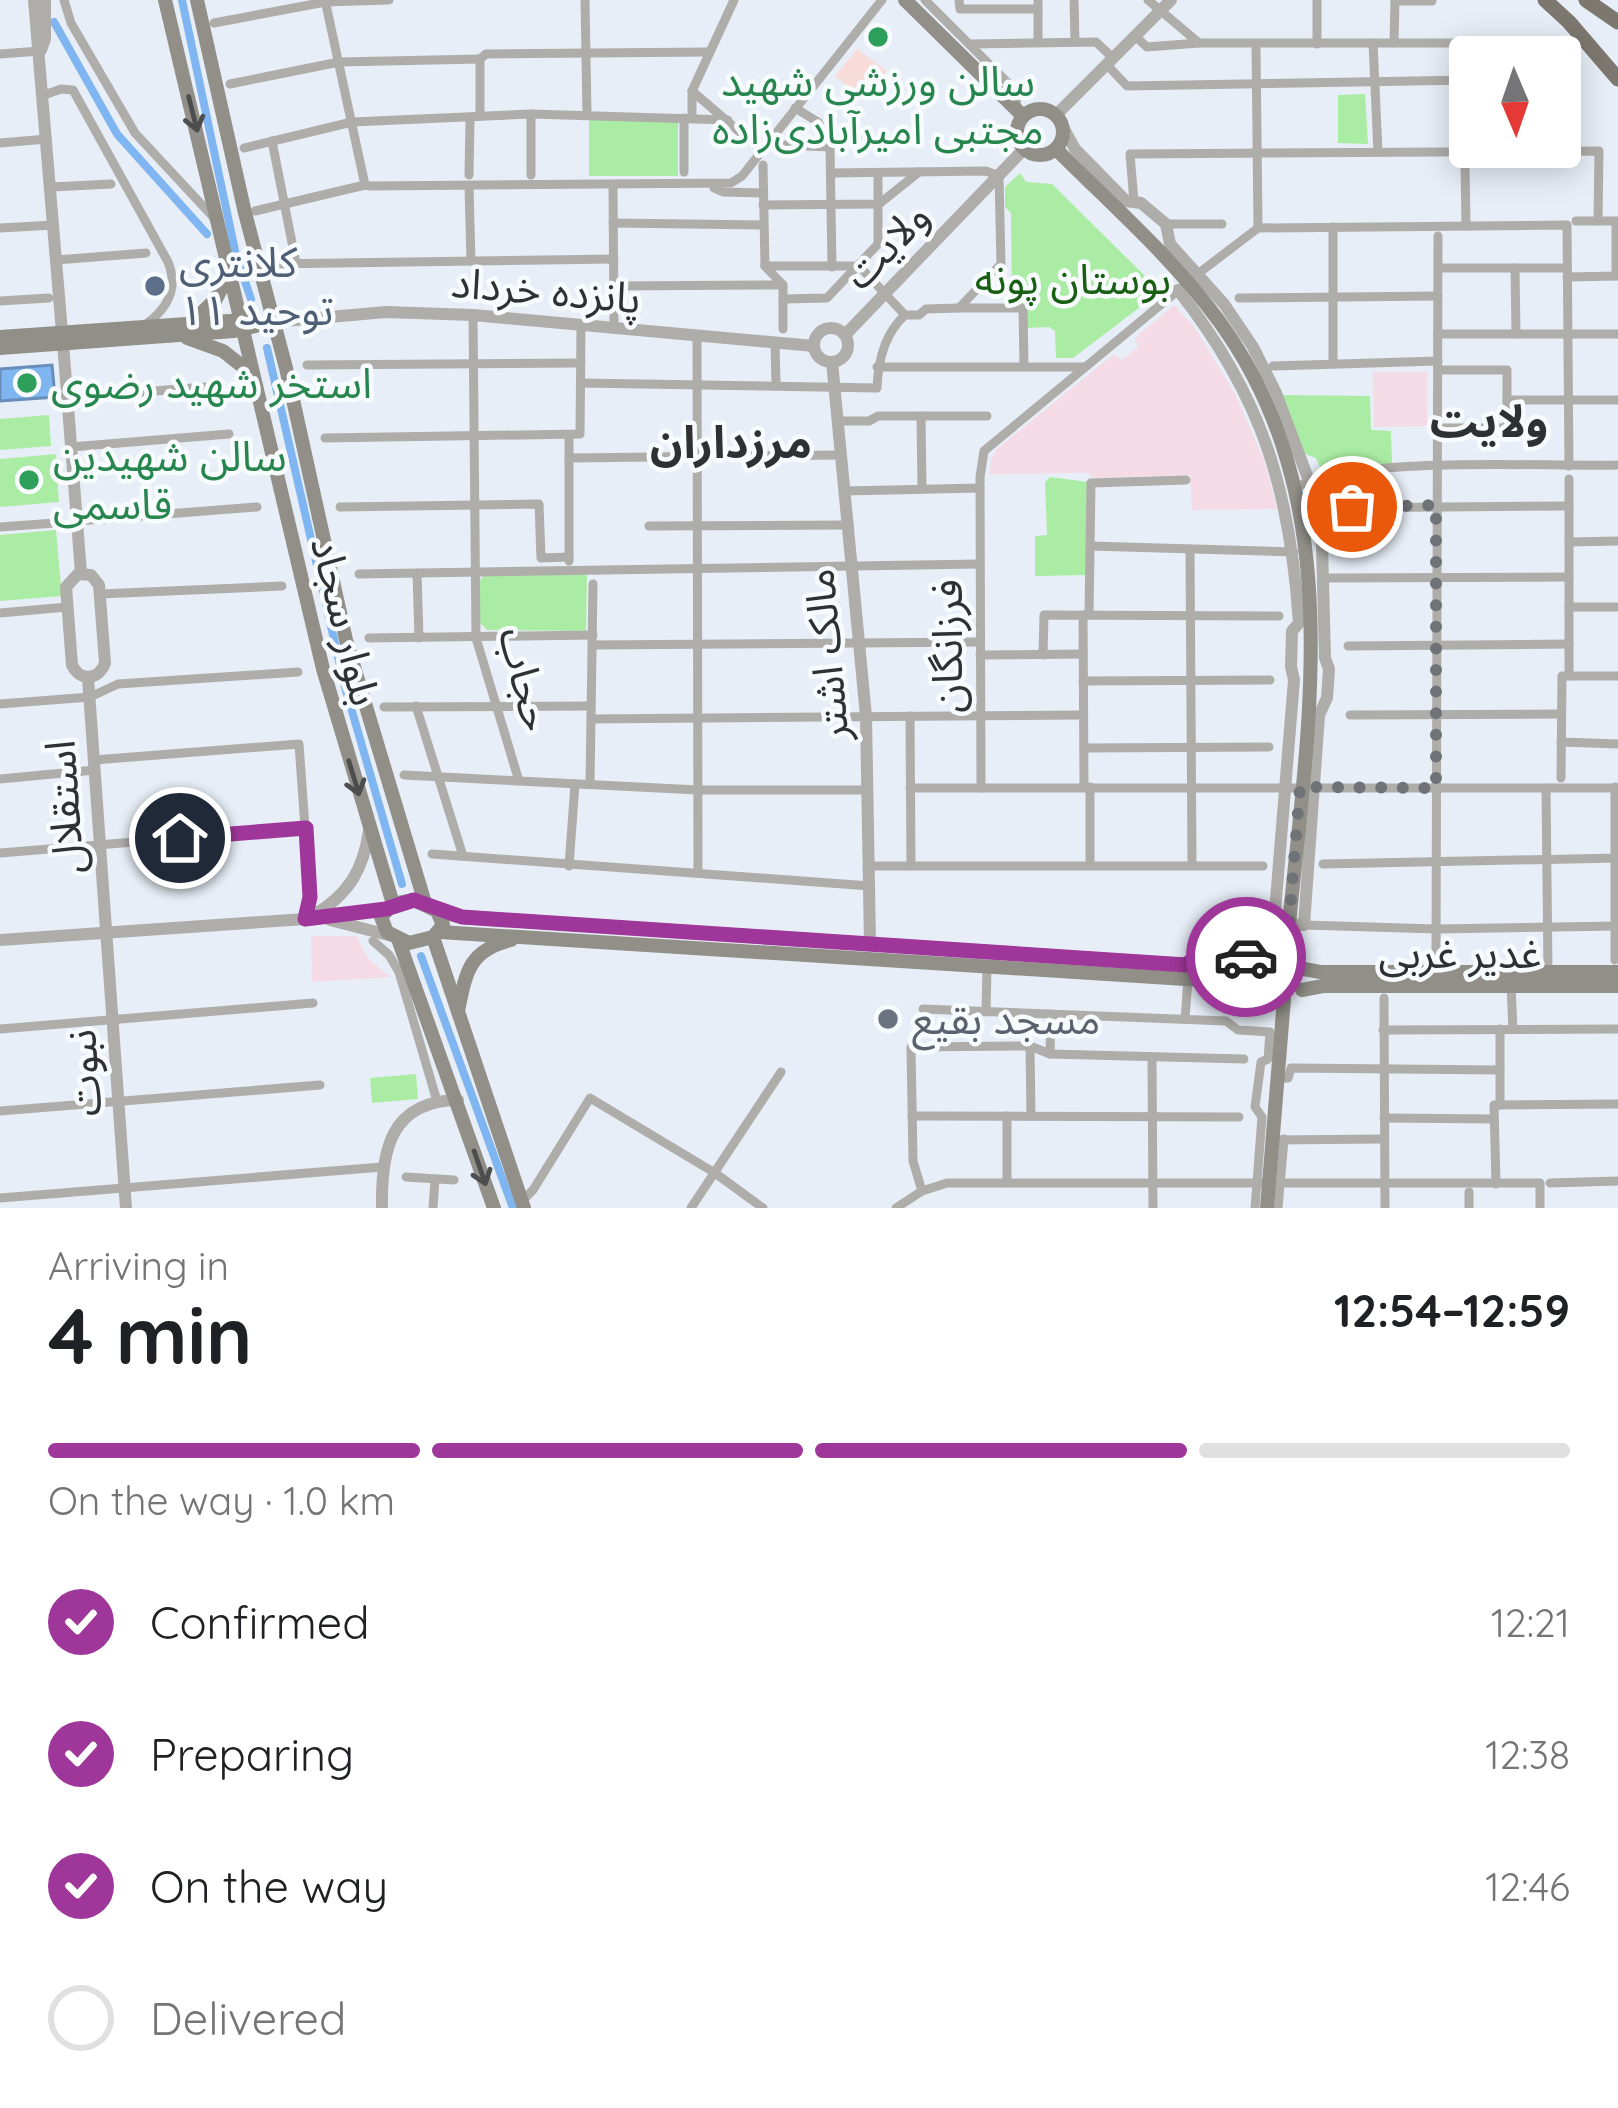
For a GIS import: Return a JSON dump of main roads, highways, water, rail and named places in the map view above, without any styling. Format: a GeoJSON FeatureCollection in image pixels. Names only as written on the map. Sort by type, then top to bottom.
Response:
{"type":"FeatureCollection","features":[{"type":"Feature","properties":{"kind":"main road","name":"بلوار سجاد"},"geometry":{"type":"LineString","coordinates":[[165,0],[322,669],[389,906]]}},
{"type":"Feature","properties":{"kind":"main road","name":"بلوار سجاد"},"geometry":{"type":"LineString","coordinates":[[197,0],[346,640],[416,881],[431,907]]}},
{"type":"Feature","properties":{"kind":"main road"},"geometry":{"type":"LineString","coordinates":[[905,0],[1019,112]]}},
{"type":"Feature","properties":{"kind":"main road"},"geometry":{"type":"LineString","coordinates":[[1545,0],[1618,80]]}},
{"type":"Feature","properties":{"kind":"main road"},"geometry":{"type":"LineString","coordinates":[[1586,0],[1618,22]]}},
{"type":"Feature","properties":{"kind":"main road"},"geometry":{"type":"LineString","coordinates":[[1019,112],[1036,109],[1060,121],[1056,148]]}},
{"type":"Feature","properties":{"kind":"main road"},"geometry":{"type":"LineString","coordinates":[[1019,112],[1017,129],[1024,149],[1039,155],[1056,148]]}},
{"type":"Feature","properties":{"kind":"main road"},"geometry":{"type":"LineString","coordinates":[[1056,148],[1188,281],[1221,325],[1262,394],[1298,492],[1311,584],[1311,651],[1290,924],[1278,960],[1264,977],[1267,989]]}},
{"type":"Feature","properties":{"kind":"main road"},"geometry":{"type":"LineString","coordinates":[[190,321],[211,307],[230,271]]}},
{"type":"Feature","properties":{"kind":"main road","name":"پانزده خرداد"},"geometry":{"type":"LineString","coordinates":[[0,348],[145,325],[190,321],[241,325]]}},
{"type":"Feature","properties":{"kind":"main road","name":"پانزده خرداد"},"geometry":{"type":"LineString","coordinates":[[0,337],[171,334],[273,322]]}},
{"type":"Feature","properties":{"kind":"main road"},"geometry":{"type":"LineString","coordinates":[[171,334],[224,351],[254,378]]}},
{"type":"Feature","properties":{"kind":"main road"},"geometry":{"type":"LineString","coordinates":[[1284,999],[1248,983],[1187,972],[869,952],[526,937],[436,935],[409,943],[382,926],[381,917],[389,906],[414,900],[462,917],[869,952],[987,967],[1187,972],[1249,969],[1278,960],[1304,969],[1306,980],[1302,990],[1284,999]]}},
{"type":"Feature","properties":{"kind":"main road"},"geometry":{"type":"LineString","coordinates":[[431,907],[443,925],[436,935]]}},
{"type":"Feature","properties":{"kind":"main road"},"geometry":{"type":"LineString","coordinates":[[436,935],[458,1016],[523,1204]]}},
{"type":"Feature","properties":{"kind":"main road"},"geometry":{"type":"LineString","coordinates":[[458,1016],[464,983],[476,958],[492,945],[526,937]]}},
{"type":"Feature","properties":{"kind":"main road"},"geometry":{"type":"LineString","coordinates":[[395,938],[494,1208]]}},
{"type":"Feature","properties":{"kind":"main road","name":"غدیر غربی"},"geometry":{"type":"LineString","coordinates":[[1304,969],[1548,971],[1617,966]]}},
{"type":"Feature","properties":{"kind":"main road","name":"غدیر غربی"},"geometry":{"type":"LineString","coordinates":[[1302,990],[1323,986],[1618,986]]}},
{"type":"Feature","properties":{"kind":"main road"},"geometry":{"type":"LineString","coordinates":[[1267,1208],[1278,1139],[1268,1117],[1278,1078],[1284,999]]}},
{"type":"Feature","properties":{"kind":"water","name":"استخر شهید رضوی"},"geometry":{"type":"Polygon","coordinates":[[[52,365],[55,397],[0,401],[0,369],[52,365]]]}},
{"type":"Feature","properties":{"kind":"waterway"},"geometry":{"type":"LineString","coordinates":[[182,0],[236,255],[251,299]]}},
{"type":"Feature","properties":{"kind":"waterway"},"geometry":{"type":"LineString","coordinates":[[54,22],[117,134],[207,234]]}},
{"type":"Feature","properties":{"kind":"waterway"},"geometry":{"type":"LineString","coordinates":[[267,348],[345,687],[402,884]]}},
{"type":"Feature","properties":{"kind":"waterway"},"geometry":{"type":"LineString","coordinates":[[421,956],[513,1208]]}},
{"type":"Feature","properties":{"kind":"place","name":"سالن ورزشی شهید مجتبی امیرآبادی‌زاده"},"geometry":{"type":"Point","coordinates":[878,37]}},
{"type":"Feature","properties":{"kind":"place","name":"کلانتری ۱۱ توحید"},"geometry":{"type":"Point","coordinates":[155,286]}},
{"type":"Feature","properties":{"kind":"place","name":"استخر شهید رضوی"},"geometry":{"type":"Point","coordinates":[27,383]}},
{"type":"Feature","properties":{"kind":"place","name":"سالن شهیدین قاسمی"},"geometry":{"type":"Point","coordinates":[29,480]}},
{"type":"Feature","properties":{"kind":"place","name":"مسجد بقیع"},"geometry":{"type":"Point","coordinates":[888,1019]}},
{"type":"Feature","properties":{"kind":"district","name":"ولایت"},"geometry":{"type":"Point","coordinates":[1489,421]}},
{"type":"Feature","properties":{"kind":"district","name":"مرزداران"},"geometry":{"type":"Point","coordinates":[731,442]}},
{"type":"Feature","properties":{"kind":"park label","name":"بوستان پونه"},"geometry":{"type":"Point","coordinates":[1073,279]}}]}
